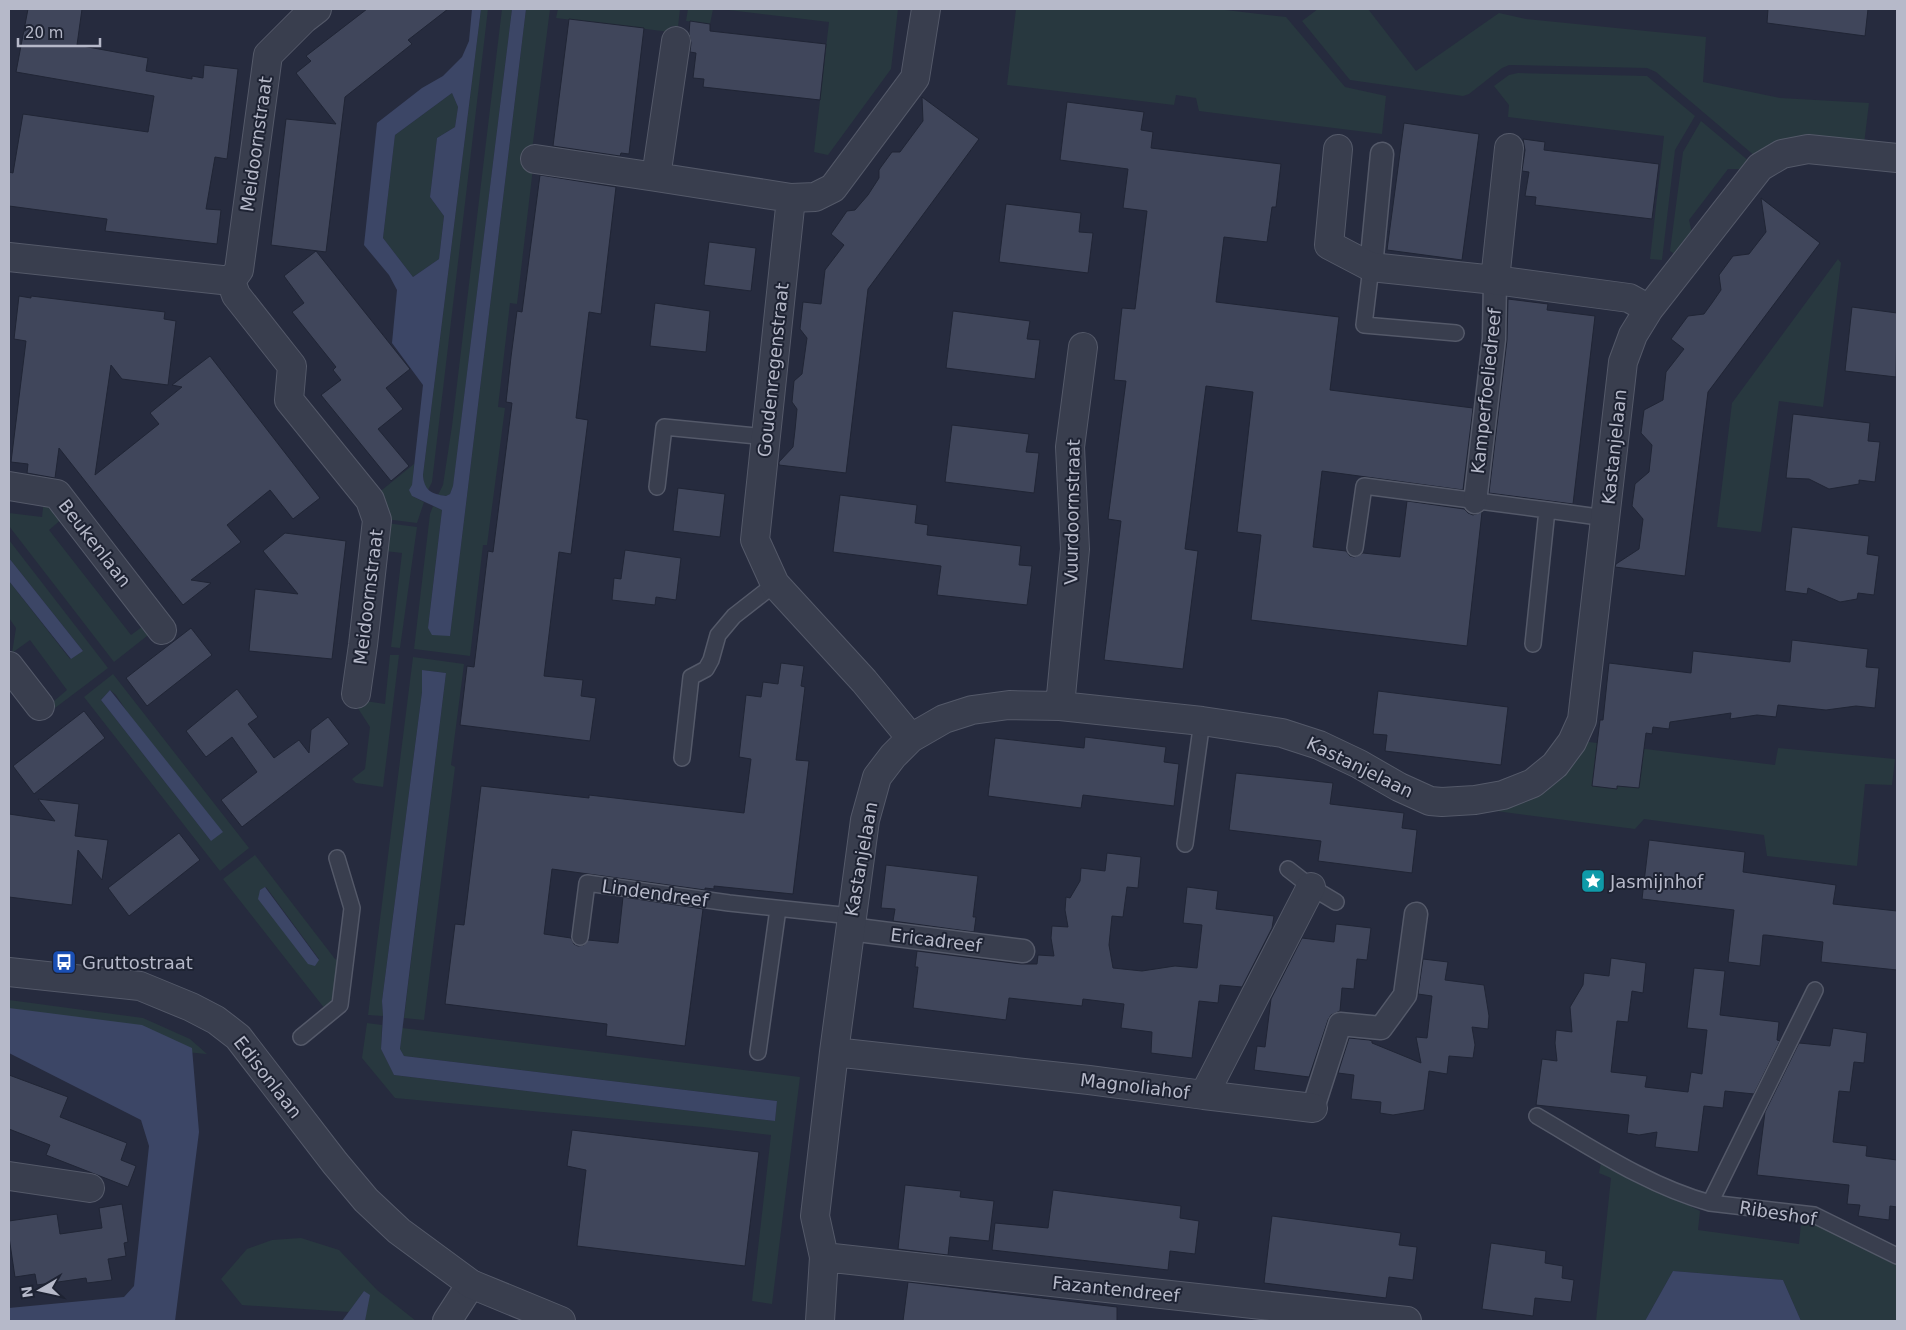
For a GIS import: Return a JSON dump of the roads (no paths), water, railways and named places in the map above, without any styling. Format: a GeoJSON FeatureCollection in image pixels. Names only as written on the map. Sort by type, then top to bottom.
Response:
{"type":"FeatureCollection","features":[{"type":"Feature","properties":{"kind":"street"},"geometry":{"type":"LineString","coordinates":[[535,159],[792,198],[815,197],[834,188],[916,78],[926,9]]}},
{"type":"Feature","properties":{"kind":"street","name":"Meidoornstraat"},"geometry":{"type":"LineString","coordinates":[[306,12],[268,55],[239,270],[231,280],[236,295],[292,366],[290,400],[370,500],[377,520],[356,694]]}},
{"type":"Feature","properties":{"kind":"street"},"geometry":{"type":"LineString","coordinates":[[656,177],[676,41]]}},
{"type":"Feature","properties":{"kind":"street"},"geometry":{"type":"LineString","coordinates":[[1495,280],[1510,148]]}},
{"type":"Feature","properties":{"kind":"street","name":"Kastanjelaan"},"geometry":{"type":"LineString","coordinates":[[820,1321],[824,1257],[815,1216],[850,923],[865,820],[877,778],[893,756],[911,738],[944,719],[972,710],[1009,705],[1060,706],[1202,720],[1282,733],[1319,745],[1430,801],[1474,800],[1503,796],[1533,783],[1555,765],[1572,742],[1582,720],[1623,362],[1633,335],[1649,309],[1760,167],[1782,154],[1808,149],[1897,158]]}},
{"type":"Feature","properties":{"kind":"street"},"geometry":{"type":"LineString","coordinates":[[1338,150],[1329,245],[1371,267],[1495,280],[1629,298],[1649,309]]}},
{"type":"Feature","properties":{"kind":"street"},"geometry":{"type":"LineString","coordinates":[[1371,267],[1382,154]]}},
{"type":"Feature","properties":{"kind":"street","name":"Goudenregenstraat"},"geometry":{"type":"LineString","coordinates":[[792,198],[755,540],[774,584],[864,681],[911,738]]}},
{"type":"Feature","properties":{"kind":"street"},"geometry":{"type":"LineString","coordinates":[[9,257],[231,280]]}},
{"type":"Feature","properties":{"kind":"street","name":"Kamperfoeliedreef"},"geometry":{"type":"LineString","coordinates":[[1475,502],[1494,339],[1495,280]]}},
{"type":"Feature","properties":{"kind":"street","name":"Vuurdoornstraat"},"geometry":{"type":"LineString","coordinates":[[1060,706],[1075,549],[1070,447],[1083,347]]}},
{"type":"Feature","properties":{"kind":"street","name":"Beukenlaan"},"geometry":{"type":"LineString","coordinates":[[9,486],[58,494],[162,630]]}},
{"type":"Feature","properties":{"kind":"street"},"geometry":{"type":"LineString","coordinates":[[9,666],[40,706]]}},
{"type":"Feature","properties":{"kind":"street","name":"Magnoliahof"},"geometry":{"type":"LineString","coordinates":[[834,1052],[1089,1080],[1204,1095],[1311,887]]}},
{"type":"Feature","properties":{"kind":"street"},"geometry":{"type":"LineString","coordinates":[[1204,1095],[1313,1108],[1340,1024],[1381,1028],[1405,994],[1416,914]]}},
{"type":"Feature","properties":{"kind":"street","name":"Ericadreef"},"geometry":{"type":"LineString","coordinates":[[850,923],[1023,951]]}},
{"type":"Feature","properties":{"kind":"street","name":"Edisonlaan"},"geometry":{"type":"LineString","coordinates":[[9,972],[140,986],[191,1007],[216,1020],[238,1037],[335,1163],[366,1200],[400,1231],[471,1284],[561,1321]]}},
{"type":"Feature","properties":{"kind":"street"},"geometry":{"type":"LineString","coordinates":[[9,1176],[90,1188]]}},
{"type":"Feature","properties":{"kind":"street","name":"Fazantendreef"},"geometry":{"type":"LineString","coordinates":[[824,1257],[1407,1321]]}},
{"type":"Feature","properties":{"kind":"street"},"geometry":{"type":"LineString","coordinates":[[447,1321],[471,1284]]}},
{"type":"Feature","properties":{"kind":"lane"},"geometry":{"type":"LineString","coordinates":[[1371,267],[1364,325],[1456,333]]}},
{"type":"Feature","properties":{"kind":"lane"},"geometry":{"type":"LineString","coordinates":[[657,487],[664,427],[766,437]]}},
{"type":"Feature","properties":{"kind":"lane"},"geometry":{"type":"LineString","coordinates":[[1355,548],[1364,486],[1606,518]]}},
{"type":"Feature","properties":{"kind":"lane"},"geometry":{"type":"LineString","coordinates":[[1532,644],[1548,510]]}},
{"type":"Feature","properties":{"kind":"lane"},"geometry":{"type":"LineString","coordinates":[[682,758],[691,677],[706,669],[711,660],[718,635],[734,616],[774,584]]}},
{"type":"Feature","properties":{"kind":"lane"},"geometry":{"type":"LineString","coordinates":[[1185,844],[1202,720]]}},
{"type":"Feature","properties":{"kind":"lane"},"geometry":{"type":"LineString","coordinates":[[301,1037],[340,1005],[352,908],[337,858]]}},
{"type":"Feature","properties":{"kind":"lane"},"geometry":{"type":"LineString","coordinates":[[1288,869],[1311,887],[1336,902]]}},
{"type":"Feature","properties":{"kind":"lane","name":"Lindendreef"},"geometry":{"type":"LineString","coordinates":[[580,937],[586,883],[778,909],[850,923]]}},
{"type":"Feature","properties":{"kind":"lane"},"geometry":{"type":"LineString","coordinates":[[758,1052],[778,909]]}},
{"type":"Feature","properties":{"kind":"lane"},"geometry":{"type":"LineString","coordinates":[[1537,1116],[1610,1159],[1683,1196],[1710,1203],[1815,990]]}},
{"type":"Feature","properties":{"kind":"lane","name":"Ribeshof"},"geometry":{"type":"LineString","coordinates":[[1710,1203],[1814,1215],[1897,1256]]}},
{"type":"Feature","properties":{"kind":"water"},"geometry":{"type":"Polygon","coordinates":[[[472,9],[481,9],[423,475],[429,490],[446,496],[450,494],[453,486],[512,9],[526,9],[450,636],[432,635],[428,628],[442,510],[412,496],[409,490],[412,485],[423,385],[392,343],[397,290],[389,275],[364,245],[377,123],[422,88],[443,76],[462,57],[469,41],[472,9]],[[452,93],[395,135],[383,238],[413,277],[439,259],[444,216],[430,197],[437,138],[455,127],[458,107],[452,93]]]}},
{"type":"Feature","properties":{"kind":"water"},"geometry":{"type":"Polygon","coordinates":[[[9,558],[83,651],[71,659],[9,581],[9,558]]]}},
{"type":"Feature","properties":{"kind":"water"},"geometry":{"type":"Polygon","coordinates":[[[422,670],[446,673],[400,1049],[404,1056],[777,1101],[775,1121],[394,1075],[381,1049],[382,1001],[422,692],[422,670]]]}},
{"type":"Feature","properties":{"kind":"water"},"geometry":{"type":"Polygon","coordinates":[[[110,690],[223,832],[211,841],[101,700],[110,690]]]}},
{"type":"Feature","properties":{"kind":"water"},"geometry":{"type":"Polygon","coordinates":[[[265,887],[319,960],[315,966],[308,964],[258,899],[260,890],[265,887]]]}},
{"type":"Feature","properties":{"kind":"water"},"geometry":{"type":"Polygon","coordinates":[[[9,1008],[142,1025],[192,1048],[199,1132],[175,1321],[9,1321],[9,1308],[124,1297],[134,1286],[149,1146],[141,1120],[9,1053],[9,1008]]]}},
{"type":"Feature","properties":{"kind":"water"},"geometry":{"type":"Polygon","coordinates":[[[1673,1271],[1783,1280],[1801,1321],[1645,1321],[1673,1271]]]}},
{"type":"Feature","properties":{"kind":"water"},"geometry":{"type":"Polygon","coordinates":[[[364,1291],[370,1295],[365,1321],[342,1321],[364,1291]]]}},
{"type":"Feature","properties":{"kind":"place","name":"Jasmijnhof"},"geometry":{"type":"Point","coordinates":[1593,881]}},
{"type":"Feature","properties":{"kind":"place","name":"Gruttostraat"},"geometry":{"type":"Point","coordinates":[64,962]}}]}
